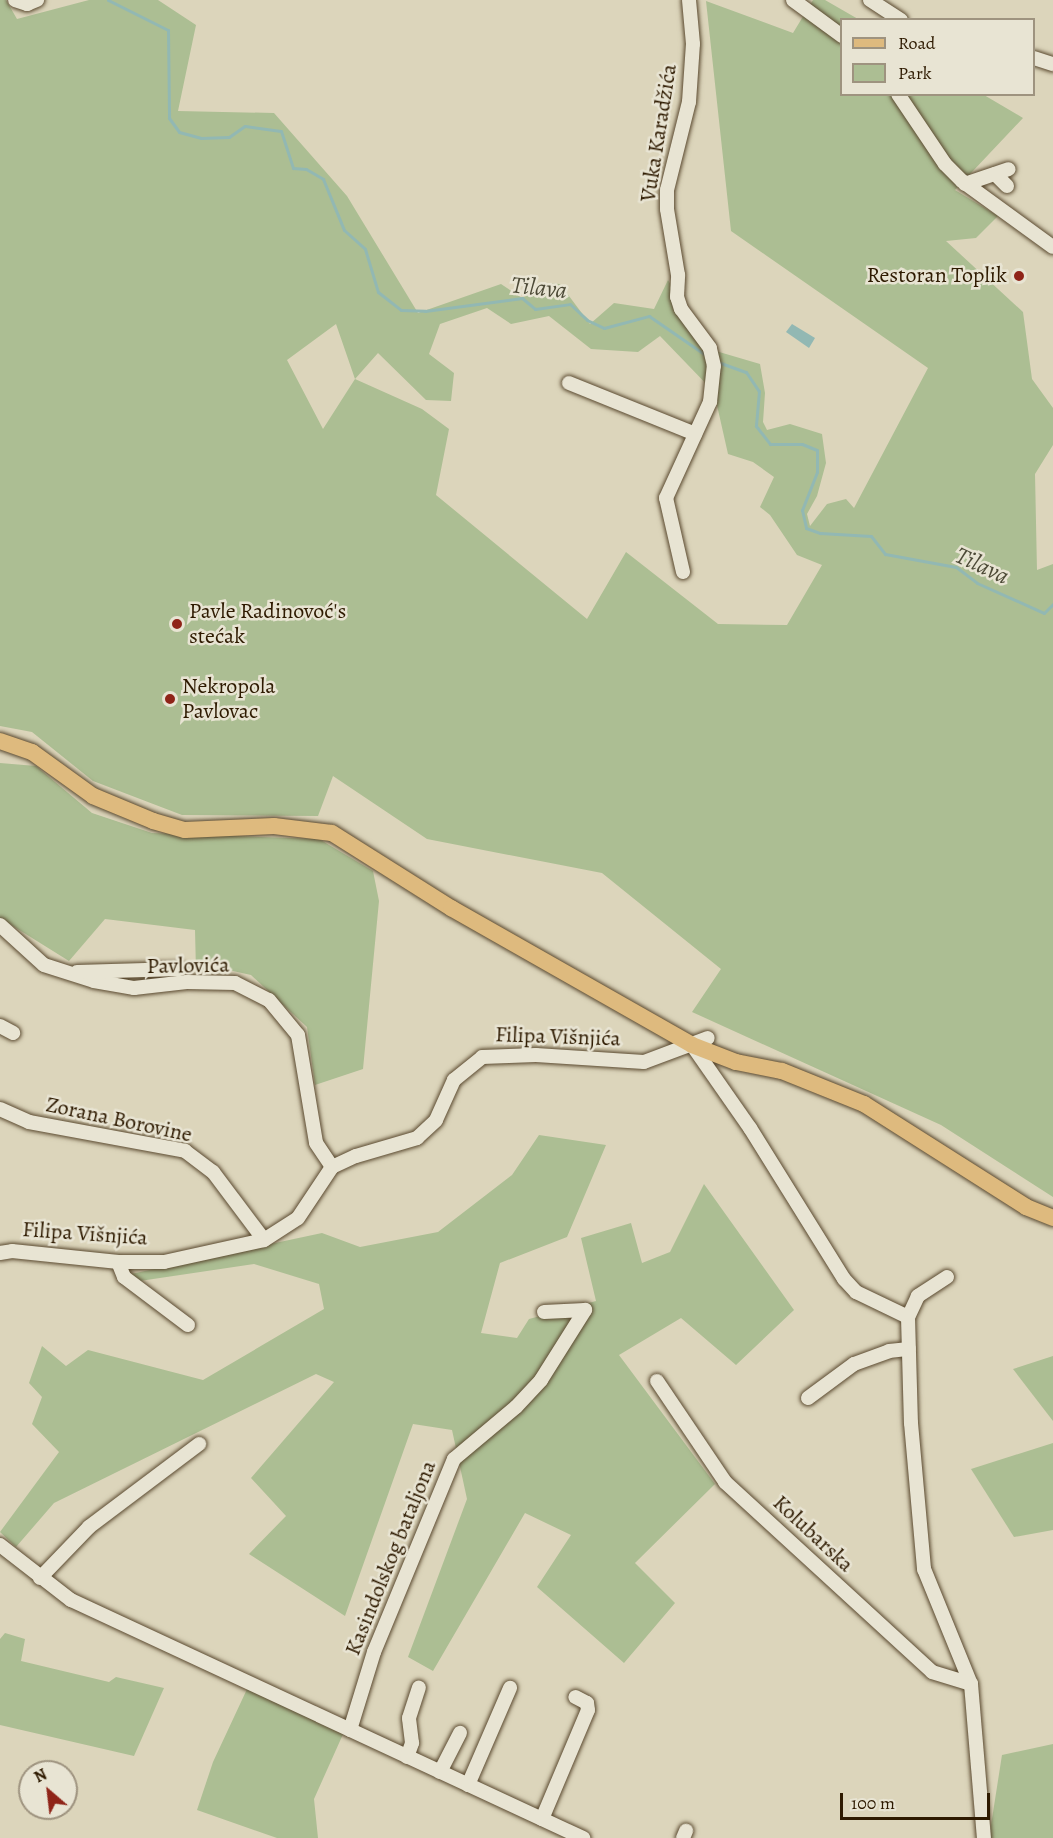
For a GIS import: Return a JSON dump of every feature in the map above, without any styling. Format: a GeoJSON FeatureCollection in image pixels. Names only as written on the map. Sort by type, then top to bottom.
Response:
{"type":"FeatureCollection","features":[{"type":"Feature","properties":{"kind":"main road","name":"Filipa Višnjića"},"geometry":{"type":"LineString","coordinates":[[0,741],[32,752],[93,796],[153,821],[185,830],[312,828],[347,840],[451,908],[700,1042]]}},
{"type":"Feature","properties":{"kind":"main road"},"geometry":{"type":"LineString","coordinates":[[700,1042],[736,1062],[782,1071],[864,1104],[1026,1207],[1053,1218]]}},
{"type":"Feature","properties":{"kind":"street"},"geometry":{"type":"LineString","coordinates":[[15,0],[27,4],[37,0]]}},
{"type":"Feature","properties":{"kind":"street","name":"Vuka Karadžića"},"geometry":{"type":"LineString","coordinates":[[683,572],[666,498],[710,402],[714,362],[679,303],[667,209],[667,189],[690,102],[693,44],[689,0]]}},
{"type":"Feature","properties":{"kind":"street"},"geometry":{"type":"LineString","coordinates":[[793,0],[840,35]]}},
{"type":"Feature","properties":{"kind":"street"},"geometry":{"type":"LineString","coordinates":[[870,0],[898,18]]}},
{"type":"Feature","properties":{"kind":"street"},"geometry":{"type":"LineString","coordinates":[[1035,58],[1053,64]]}},
{"type":"Feature","properties":{"kind":"street"},"geometry":{"type":"LineString","coordinates":[[899,96],[945,164],[966,184],[1053,246]]}},
{"type":"Feature","properties":{"kind":"street"},"geometry":{"type":"LineString","coordinates":[[966,184],[1009,169]]}},
{"type":"Feature","properties":{"kind":"street"},"geometry":{"type":"LineString","coordinates":[[995,174],[1007,186]]}},
{"type":"Feature","properties":{"kind":"street"},"geometry":{"type":"LineString","coordinates":[[569,383],[695,434]]}},
{"type":"Feature","properties":{"kind":"street","name":"Pavlovića"},"geometry":{"type":"LineString","coordinates":[[0,925],[44,966],[65,972],[134,988],[186,982],[235,983],[269,1000],[298,1035],[305,1058],[316,1143],[332,1167]]}},
{"type":"Feature","properties":{"kind":"street","name":"Pavlovića"},"geometry":{"type":"LineString","coordinates":[[65,972],[180,969]]}},
{"type":"Feature","properties":{"kind":"street"},"geometry":{"type":"LineString","coordinates":[[0,1026],[13,1033]]}},
{"type":"Feature","properties":{"kind":"street"},"geometry":{"type":"LineString","coordinates":[[700,1042],[750,1128],[844,1279],[856,1292],[908,1317]]}},
{"type":"Feature","properties":{"kind":"street","name":"Filipa Višnjića"},"geometry":{"type":"LineString","coordinates":[[0,1253],[12,1251],[118,1262],[164,1262],[264,1240],[298,1218],[332,1167],[356,1156],[417,1138],[436,1120],[454,1080],[482,1056],[536,1055],[644,1062],[700,1042]]}},
{"type":"Feature","properties":{"kind":"street","name":"Zorana Borovine"},"geometry":{"type":"LineString","coordinates":[[0,1109],[28,1122],[184,1151],[213,1172],[264,1240]]}},
{"type":"Feature","properties":{"kind":"street"},"geometry":{"type":"LineString","coordinates":[[118,1262],[124,1277],[188,1324]]}},
{"type":"Feature","properties":{"kind":"street"},"geometry":{"type":"LineString","coordinates":[[947,1277],[918,1296],[908,1317],[911,1424],[924,1569],[971,1684],[984,1838]]}},
{"type":"Feature","properties":{"kind":"street","name":"Kasindolskog bataljona"},"geometry":{"type":"LineString","coordinates":[[350,1730],[374,1652],[454,1460],[516,1407],[541,1380],[585,1310],[544,1312]]}},
{"type":"Feature","properties":{"kind":"street"},"geometry":{"type":"LineString","coordinates":[[808,1398],[854,1364],[889,1351],[909,1349]]}},
{"type":"Feature","properties":{"kind":"street","name":"Kolubarska"},"geometry":{"type":"LineString","coordinates":[[657,1381],[725,1482],[932,1672],[971,1684]]}},
{"type":"Feature","properties":{"kind":"street"},"geometry":{"type":"LineString","coordinates":[[40,1578],[89,1527],[199,1443]]}},
{"type":"Feature","properties":{"kind":"street"},"geometry":{"type":"LineString","coordinates":[[0,1545],[71,1600],[583,1838]]}},
{"type":"Feature","properties":{"kind":"street"},"geometry":{"type":"LineString","coordinates":[[468,1785],[510,1688]]}},
{"type":"Feature","properties":{"kind":"street"},"geometry":{"type":"LineString","coordinates":[[407,1757],[412,1743],[409,1718],[419,1689]]}},
{"type":"Feature","properties":{"kind":"street"},"geometry":{"type":"LineString","coordinates":[[542,1819],[588,1710],[587,1703],[575,1697]]}},
{"type":"Feature","properties":{"kind":"street"},"geometry":{"type":"LineString","coordinates":[[440,1772],[460,1733]]}},
{"type":"Feature","properties":{"kind":"green space"},"geometry":{"type":"Polygon","coordinates":[[[0,0],[6,0],[17,19],[89,0],[158,0],[196,25],[178,111],[274,113],[347,196],[418,313],[501,284],[522,298],[539,283],[560,284],[590,324],[614,303],[654,309],[668,280],[709,349],[760,364],[765,393],[763,422],[767,430],[790,424],[822,434],[826,463],[817,496],[807,514],[810,526],[827,504],[846,499],[854,508],[928,368],[731,231],[706,1],[793,33],[813,0],[825,0],[856,18],[840,18],[840,96],[986,96],[1023,118],[955,190],[998,216],[976,238],[946,241],[1023,312],[1032,379],[1053,408],[1053,445],[1035,474],[1037,570],[1053,564],[1053,1197],[941,1125],[692,1012],[721,969],[602,873],[427,839],[333,776],[318,816],[182,815],[93,781],[32,732],[0,726],[0,0]],[[487,308],[440,324],[429,354],[454,373],[451,401],[426,400],[378,353],[355,379],[422,409],[449,429],[436,495],[587,619],[626,552],[718,624],[787,625],[822,565],[797,555],[770,515],[760,507],[774,477],[753,462],[728,454],[714,392],[660,336],[638,352],[591,349],[549,316],[511,324],[487,308]],[[336,324],[287,360],[323,429],[355,379],[336,324]]]}},
{"type":"Feature","properties":{"kind":"green space"},"geometry":{"type":"Polygon","coordinates":[[[0,763],[36,766],[92,813],[152,833],[319,839],[373,871],[379,901],[363,1069],[315,1085],[307,1027],[251,975],[224,969],[196,971],[195,930],[105,919],[69,961],[0,918],[0,763]]]}},
{"type":"Feature","properties":{"kind":"green space"},"geometry":{"type":"Polygon","coordinates":[[[539,1135],[606,1145],[567,1237],[500,1263],[481,1333],[517,1338],[529,1319],[596,1301],[581,1238],[631,1223],[642,1263],[670,1252],[704,1184],[794,1310],[736,1365],[681,1318],[619,1355],[715,1484],[635,1563],[675,1603],[624,1663],[537,1587],[571,1535],[525,1513],[433,1671],[408,1657],[467,1499],[452,1430],[413,1424],[345,1616],[249,1554],[286,1516],[251,1478],[334,1382],[316,1374],[54,1503],[16,1547],[0,1532],[59,1452],[32,1424],[42,1397],[29,1383],[42,1346],[66,1366],[88,1350],[203,1380],[324,1309],[319,1284],[254,1264],[133,1282],[131,1274],[322,1233],[360,1247],[438,1232],[512,1175],[539,1135]]]}},
{"type":"Feature","properties":{"kind":"green space"},"geometry":{"type":"Polygon","coordinates":[[[1053,1356],[1053,1421],[1013,1369],[1053,1356]]]}},
{"type":"Feature","properties":{"kind":"green space"},"geometry":{"type":"Polygon","coordinates":[[[1053,1443],[1053,1530],[1014,1537],[971,1469],[1053,1443]]]}},
{"type":"Feature","properties":{"kind":"green space"},"geometry":{"type":"Polygon","coordinates":[[[5,1633],[25,1639],[21,1661],[109,1682],[116,1677],[164,1688],[134,1756],[0,1725],[0,1639],[5,1633]]]}},
{"type":"Feature","properties":{"kind":"green space"},"geometry":{"type":"Polygon","coordinates":[[[248,1687],[344,1732],[314,1799],[318,1838],[277,1838],[197,1810],[213,1762],[248,1687]]]}},
{"type":"Feature","properties":{"kind":"green space"},"geometry":{"type":"Polygon","coordinates":[[[1053,1744],[1053,1838],[989,1838],[1002,1755],[1053,1744]]]}},
{"type":"Feature","properties":{"kind":"water"},"geometry":{"type":"Polygon","coordinates":[[[792,324],[815,338],[809,348],[786,332],[792,324]]]}},
{"type":"Feature","properties":{"kind":"waterway","name":"Tilava"},"geometry":{"type":"LineString","coordinates":[[108,0],[168,30],[169,118],[179,132],[201,138],[229,137],[245,126],[281,131],[293,168],[306,169],[323,179],[344,230],[365,249],[378,292],[401,310],[425,311],[522,298],[535,309],[570,304],[587,320],[604,328],[649,316],[707,356]]}},
{"type":"Feature","properties":{"kind":"waterway","name":"Tilava"},"geometry":{"type":"LineString","coordinates":[[718,362],[746,372],[759,391],[756,426],[770,444],[802,444],[817,450],[817,472],[802,510],[806,528],[820,533],[871,536],[885,554],[956,567],[977,583],[1044,613],[1053,604]]}},
{"type":"Feature","properties":{"kind":"place","name":"Restoran Toplik"},"geometry":{"type":"Point","coordinates":[1019,276]}},
{"type":"Feature","properties":{"kind":"place","name":"Pavle Radinovoć's stećak"},"geometry":{"type":"Point","coordinates":[177,624]}},
{"type":"Feature","properties":{"kind":"place","name":"Nekropola Pavlovac"},"geometry":{"type":"Point","coordinates":[170,699]}}]}
